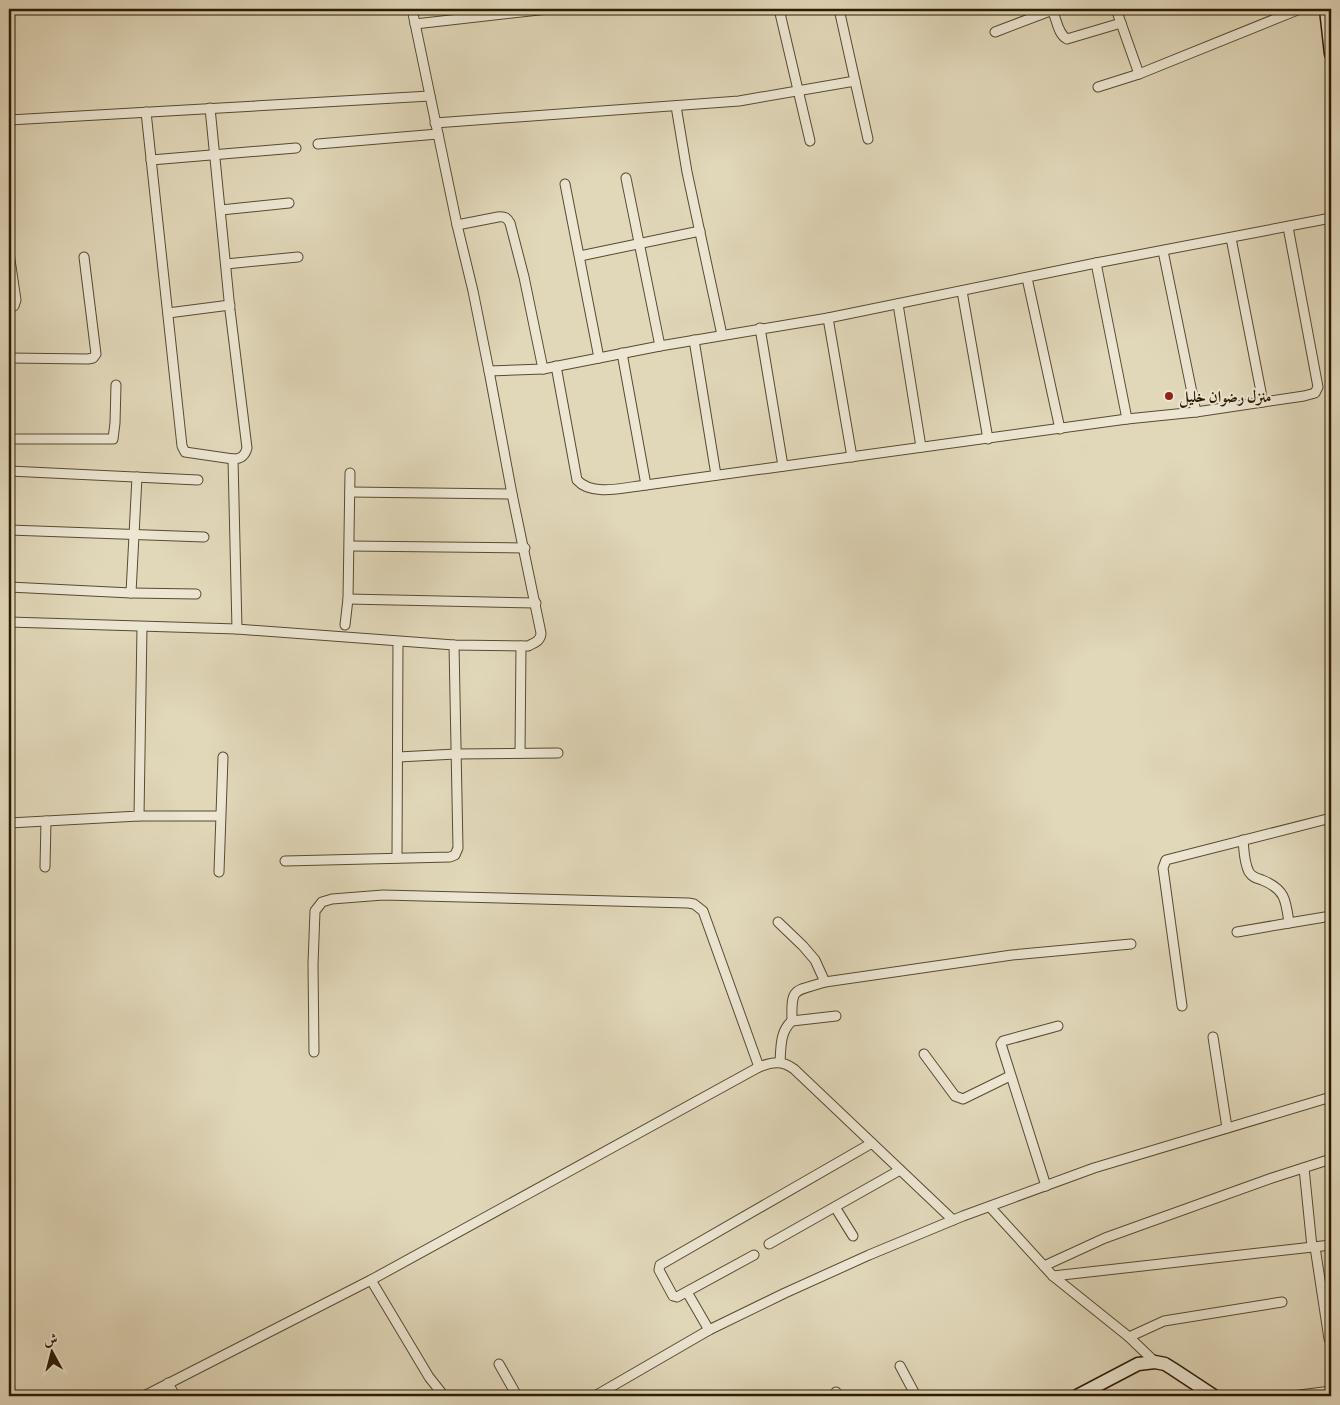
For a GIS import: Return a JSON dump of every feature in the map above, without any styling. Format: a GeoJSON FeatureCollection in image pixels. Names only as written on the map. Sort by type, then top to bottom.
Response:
{"type":"FeatureCollection","features":[{"type":"Feature","properties":{"kind":"street"},"geometry":{"type":"LineString","coordinates":[[9,622],[237,629],[454,645],[528,646],[536,642],[541,636],[473,292],[435,123],[412,9]]}},
{"type":"Feature","properties":{"kind":"street"},"geometry":{"type":"LineString","coordinates":[[415,24],[547,9]]}},
{"type":"Feature","properties":{"kind":"street"},"geometry":{"type":"LineString","coordinates":[[780,9],[810,141]]}},
{"type":"Feature","properties":{"kind":"street"},"geometry":{"type":"LineString","coordinates":[[839,9],[868,139]]}},
{"type":"Feature","properties":{"kind":"street"},"geometry":{"type":"LineString","coordinates":[[1116,9],[1139,74]]}},
{"type":"Feature","properties":{"kind":"street"},"geometry":{"type":"LineString","coordinates":[[1098,88],[1139,74],[1300,9]]}},
{"type":"Feature","properties":{"kind":"street"},"geometry":{"type":"LineString","coordinates":[[1326,9],[1331,54]]}},
{"type":"Feature","properties":{"kind":"street"},"geometry":{"type":"LineString","coordinates":[[995,32],[1050,11],[1053,12],[1063,38],[1067,39],[1121,23]]}},
{"type":"Feature","properties":{"kind":"street"},"geometry":{"type":"LineString","coordinates":[[435,123],[739,101],[855,81]]}},
{"type":"Feature","properties":{"kind":"street"},"geometry":{"type":"LineString","coordinates":[[9,120],[430,96]]}},
{"type":"Feature","properties":{"kind":"street"},"geometry":{"type":"LineString","coordinates":[[676,106],[722,335]]}},
{"type":"Feature","properties":{"kind":"street"},"geometry":{"type":"LineString","coordinates":[[146,112],[182,446],[185,452],[240,459],[247,448],[210,108]]}},
{"type":"Feature","properties":{"kind":"street"},"geometry":{"type":"LineString","coordinates":[[318,144],[438,134]]}},
{"type":"Feature","properties":{"kind":"street"},"geometry":{"type":"LineString","coordinates":[[151,160],[296,148]]}},
{"type":"Feature","properties":{"kind":"street"},"geometry":{"type":"LineString","coordinates":[[626,178],[660,346]]}},
{"type":"Feature","properties":{"kind":"street"},"geometry":{"type":"LineString","coordinates":[[565,184],[599,358]]}},
{"type":"Feature","properties":{"kind":"street"},"geometry":{"type":"LineString","coordinates":[[221,210],[289,203]]}},
{"type":"Feature","properties":{"kind":"street"},"geometry":{"type":"LineString","coordinates":[[457,225],[503,216],[510,223],[524,277],[543,369]]}},
{"type":"Feature","properties":{"kind":"street"},"geometry":{"type":"LineString","coordinates":[[489,371],[543,369],[760,328],[828,318],[1096,263],[1331,218]]}},
{"type":"Feature","properties":{"kind":"street"},"geometry":{"type":"LineString","coordinates":[[556,366],[577,480],[581,485],[590,488],[605,489],[1127,419],[1196,412],[1311,394],[1318,387],[1288,227]]}},
{"type":"Feature","properties":{"kind":"street"},"geometry":{"type":"LineString","coordinates":[[580,256],[700,231]]}},
{"type":"Feature","properties":{"kind":"street"},"geometry":{"type":"LineString","coordinates":[[1231,238],[1263,402]]}},
{"type":"Feature","properties":{"kind":"street"},"geometry":{"type":"LineString","coordinates":[[1162,251],[1196,412]]}},
{"type":"Feature","properties":{"kind":"street"},"geometry":{"type":"LineString","coordinates":[[9,252],[16,300],[14,306],[9,307]]}},
{"type":"Feature","properties":{"kind":"street"},"geometry":{"type":"LineString","coordinates":[[226,264],[298,256]]}},
{"type":"Feature","properties":{"kind":"street"},"geometry":{"type":"LineString","coordinates":[[9,358],[88,359],[93,358],[96,354],[84,257]]}},
{"type":"Feature","properties":{"kind":"street"},"geometry":{"type":"LineString","coordinates":[[1096,263],[1127,419]]}},
{"type":"Feature","properties":{"kind":"street"},"geometry":{"type":"LineString","coordinates":[[1027,278],[1060,429]]}},
{"type":"Feature","properties":{"kind":"street"},"geometry":{"type":"LineString","coordinates":[[962,291],[988,439]]}},
{"type":"Feature","properties":{"kind":"street"},"geometry":{"type":"LineString","coordinates":[[898,304],[921,447]]}},
{"type":"Feature","properties":{"kind":"street"},"geometry":{"type":"LineString","coordinates":[[168,312],[230,305]]}},
{"type":"Feature","properties":{"kind":"street"},"geometry":{"type":"LineString","coordinates":[[828,318],[852,457]]}},
{"type":"Feature","properties":{"kind":"street"},"geometry":{"type":"LineString","coordinates":[[760,328],[783,466]]}},
{"type":"Feature","properties":{"kind":"street"},"geometry":{"type":"LineString","coordinates":[[694,340],[716,475]]}},
{"type":"Feature","properties":{"kind":"street"},"geometry":{"type":"LineString","coordinates":[[622,353],[646,485]]}},
{"type":"Feature","properties":{"kind":"street"},"geometry":{"type":"LineString","coordinates":[[9,439],[113,439],[116,384]]}},
{"type":"Feature","properties":{"kind":"street"},"geometry":{"type":"LineString","coordinates":[[233,459],[237,629]]}},
{"type":"Feature","properties":{"kind":"street"},"geometry":{"type":"LineString","coordinates":[[9,471],[198,480]]}},
{"type":"Feature","properties":{"kind":"street"},"geometry":{"type":"LineString","coordinates":[[345,625],[350,546],[350,473]]}},
{"type":"Feature","properties":{"kind":"street"},"geometry":{"type":"LineString","coordinates":[[131,593],[138,477]]}},
{"type":"Feature","properties":{"kind":"street"},"geometry":{"type":"LineString","coordinates":[[350,492],[512,494]]}},
{"type":"Feature","properties":{"kind":"street"},"geometry":{"type":"LineString","coordinates":[[9,530],[204,537]]}},
{"type":"Feature","properties":{"kind":"street"},"geometry":{"type":"LineString","coordinates":[[350,546],[524,548]]}},
{"type":"Feature","properties":{"kind":"street"},"geometry":{"type":"LineString","coordinates":[[9,587],[196,594]]}},
{"type":"Feature","properties":{"kind":"street"},"geometry":{"type":"LineString","coordinates":[[348,598],[536,603]]}},
{"type":"Feature","properties":{"kind":"street"},"geometry":{"type":"LineString","coordinates":[[139,816],[142,627]]}},
{"type":"Feature","properties":{"kind":"street"},"geometry":{"type":"LineString","coordinates":[[397,858],[398,642]]}},
{"type":"Feature","properties":{"kind":"street"},"geometry":{"type":"LineString","coordinates":[[285,861],[450,857],[457,852],[454,645]]}},
{"type":"Feature","properties":{"kind":"street"},"geometry":{"type":"LineString","coordinates":[[520,754],[521,646]]}},
{"type":"Feature","properties":{"kind":"street"},"geometry":{"type":"LineString","coordinates":[[398,757],[456,754],[558,753]]}},
{"type":"Feature","properties":{"kind":"street"},"geometry":{"type":"LineString","coordinates":[[219,872],[223,757]]}},
{"type":"Feature","properties":{"kind":"street"},"geometry":{"type":"LineString","coordinates":[[9,823],[139,816],[220,816]]}},
{"type":"Feature","properties":{"kind":"street"},"geometry":{"type":"LineString","coordinates":[[1182,1006],[1164,863],[1166,860],[1331,818]]}},
{"type":"Feature","properties":{"kind":"street"},"geometry":{"type":"LineString","coordinates":[[45,868],[46,821]]}},
{"type":"Feature","properties":{"kind":"street"},"geometry":{"type":"LineString","coordinates":[[1243,840],[1250,873],[1254,877],[1272,884],[1280,890],[1284,898],[1289,923]]}},
{"type":"Feature","properties":{"kind":"street"},"geometry":{"type":"LineString","coordinates":[[314,1052],[313,964],[315,911],[322,902],[332,899],[383,895],[688,903],[694,904],[703,911],[759,1067]]}},
{"type":"Feature","properties":{"kind":"street"},"geometry":{"type":"LineString","coordinates":[[1237,932],[1331,916]]}},
{"type":"Feature","properties":{"kind":"street"},"geometry":{"type":"LineString","coordinates":[[778,922],[815,960],[825,982]]}},
{"type":"Feature","properties":{"kind":"street"},"geometry":{"type":"LineString","coordinates":[[792,1021],[791,998],[796,992],[825,982],[1012,955],[1131,944]]}},
{"type":"Feature","properties":{"kind":"street"},"geometry":{"type":"LineString","coordinates":[[780,1062],[781,1044],[787,1025],[792,1021],[836,1016]]}},
{"type":"Feature","properties":{"kind":"street"},"geometry":{"type":"LineString","coordinates":[[1046,1186],[1002,1047],[1003,1041],[1058,1026]]}},
{"type":"Feature","properties":{"kind":"street"},"geometry":{"type":"LineString","coordinates":[[1212,1037],[1227,1128]]}},
{"type":"Feature","properties":{"kind":"street"},"geometry":{"type":"LineString","coordinates":[[924,1054],[955,1096],[959,1098],[963,1098],[1010,1076]]}},
{"type":"Feature","properties":{"kind":"street"},"geometry":{"type":"LineString","coordinates":[[144,1396],[371,1280],[771,1062],[788,1064],[794,1069],[953,1220]]}},
{"type":"Feature","properties":{"kind":"street"},"geometry":{"type":"LineString","coordinates":[[595,1396],[709,1330],[860,1258],[953,1220],[1134,1155],[1331,1097]]}},
{"type":"Feature","properties":{"kind":"street"},"geometry":{"type":"LineString","coordinates":[[754,1255],[688,1292],[677,1296],[673,1296],[659,1270],[660,1265],[872,1143]]}},
{"type":"Feature","properties":{"kind":"street"},"geometry":{"type":"LineString","coordinates":[[1044,1266],[1105,1238],[1331,1159]]}},
{"type":"Feature","properties":{"kind":"street"},"geometry":{"type":"LineString","coordinates":[[1304,1168],[1313,1247],[1329,1339]]}},
{"type":"Feature","properties":{"kind":"street"},"geometry":{"type":"LineString","coordinates":[[769,1244],[900,1170]]}},
{"type":"Feature","properties":{"kind":"street"},"geometry":{"type":"LineString","coordinates":[[835,1207],[853,1236]]}},
{"type":"Feature","properties":{"kind":"street"},"geometry":{"type":"LineString","coordinates":[[990,1207],[1053,1276],[1129,1337],[1155,1362]]}},
{"type":"Feature","properties":{"kind":"street"},"geometry":{"type":"LineString","coordinates":[[1053,1276],[1331,1245]]}},
{"type":"Feature","properties":{"kind":"street"},"geometry":{"type":"LineString","coordinates":[[371,1280],[429,1377],[444,1396]]}},
{"type":"Feature","properties":{"kind":"street"},"geometry":{"type":"LineString","coordinates":[[688,1292],[709,1330]]}},
{"type":"Feature","properties":{"kind":"street"},"geometry":{"type":"LineString","coordinates":[[1129,1337],[1164,1321],[1282,1302]]}},
{"type":"Feature","properties":{"kind":"street"},"geometry":{"type":"LineString","coordinates":[[1077,1396],[1138,1364],[1155,1362],[1173,1368],[1214,1396]]}},
{"type":"Feature","properties":{"kind":"street"},"geometry":{"type":"LineString","coordinates":[[499,1364],[517,1396]]}},
{"type":"Feature","properties":{"kind":"street"},"geometry":{"type":"LineString","coordinates":[[900,1366],[916,1396]]}},
{"type":"Feature","properties":{"kind":"street"},"geometry":{"type":"LineString","coordinates":[[168,1383],[175,1396]]}},
{"type":"Feature","properties":{"kind":"street"},"geometry":{"type":"LineString","coordinates":[[1292,1396],[1331,1391]]}},
{"type":"Feature","properties":{"kind":"place","name":"منزل رضوان خليل"},"geometry":{"type":"Point","coordinates":[1169,396]}}]}
